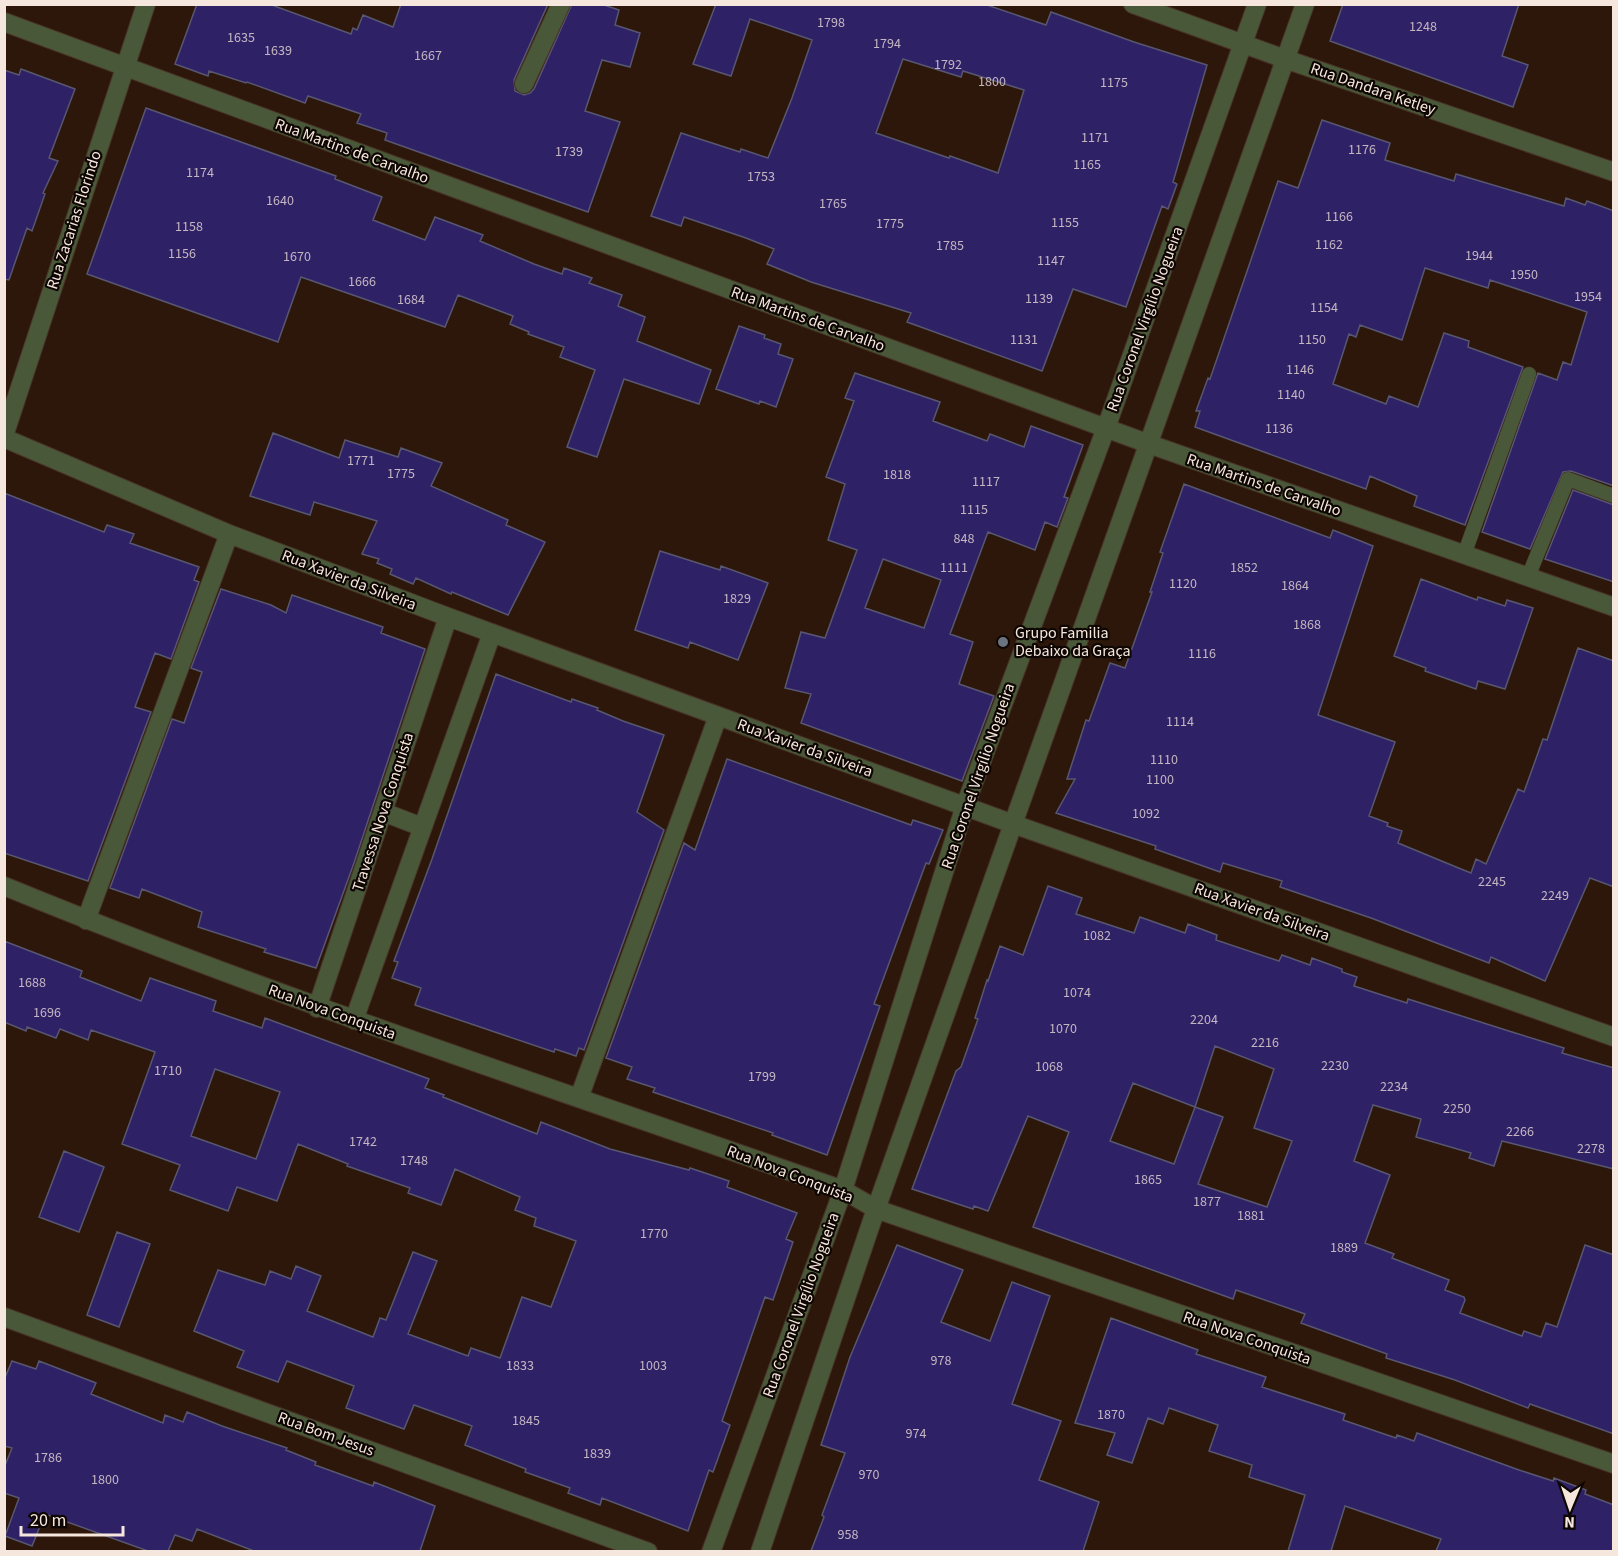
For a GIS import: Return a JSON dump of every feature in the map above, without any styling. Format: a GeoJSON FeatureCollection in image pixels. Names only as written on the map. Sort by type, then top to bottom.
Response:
{"type":"FeatureCollection","features":[{"type":"Feature","properties":{"kind":"street","name":"Rua Zacarias Florindo"},"geometry":{"type":"LineString","coordinates":[[4,437],[146,4]]}},
{"type":"Feature","properties":{"kind":"street"},"geometry":{"type":"LineString","coordinates":[[524,84],[561,4]]}},
{"type":"Feature","properties":{"kind":"street","name":"Rua Dandara Ketley"},"geometry":{"type":"LineString","coordinates":[[1133,4],[1285,59],[1614,172]]}},
{"type":"Feature","properties":{"kind":"street","name":"Rua Coronel Virgílio Nogueira"},"geometry":{"type":"LineString","coordinates":[[711,1551],[843,1190],[965,806],[1106,428],[1257,4]]}},
{"type":"Feature","properties":{"kind":"street"},"geometry":{"type":"LineString","coordinates":[[760,1551],[876,1209],[1305,4]]}},
{"type":"Feature","properties":{"kind":"street","name":"Rua Martins de Carvalho"},"geometry":{"type":"LineString","coordinates":[[4,22],[1149,444],[1614,607]]}},
{"type":"Feature","properties":{"kind":"street","name":"Rua Xavier da Silveira"},"geometry":{"type":"LineString","coordinates":[[4,437],[229,534],[448,617],[1013,824],[1614,1037]]}},
{"type":"Feature","properties":{"kind":"street"},"geometry":{"type":"LineString","coordinates":[[86,920],[229,534]]}},
{"type":"Feature","properties":{"kind":"street","name":"Travessa Nova Conquista"},"geometry":{"type":"LineString","coordinates":[[318,1008],[448,617]]}},
{"type":"Feature","properties":{"kind":"street"},"geometry":{"type":"LineString","coordinates":[[354,1020],[492,633]]}},
{"type":"Feature","properties":{"kind":"street"},"geometry":{"type":"LineString","coordinates":[[579,1098],[718,716]]}},
{"type":"Feature","properties":{"kind":"street"},"geometry":{"type":"LineString","coordinates":[[383,812],[422,827]]}},
{"type":"Feature","properties":{"kind":"street","name":"Rua Nova Conquista"},"geometry":{"type":"LineString","coordinates":[[4,886],[86,920],[318,1008],[843,1190],[876,1209],[1614,1464]]}},
{"type":"Feature","properties":{"kind":"street","name":"Rua Bom Jesus"},"geometry":{"type":"LineString","coordinates":[[4,1317],[648,1551]]}},
{"type":"Feature","properties":{"kind":"lane"},"geometry":{"type":"LineString","coordinates":[[1464,555],[1529,374]]}},
{"type":"Feature","properties":{"kind":"lane"},"geometry":{"type":"LineString","coordinates":[[1528,577],[1568,479],[1614,496]]}},
{"type":"Feature","properties":{"kind":"building"},"geometry":{"type":"Polygon","coordinates":[[[197,4],[269,4],[351,34],[353,28],[357,30],[363,15],[393,27],[401,4],[548,4],[514,80],[515,91],[524,95],[534,89],[572,4],[601,4],[619,10],[615,25],[640,33],[630,67],[602,60],[585,111],[620,122],[588,212],[385,140],[387,133],[357,123],[361,114],[308,96],[305,103],[247,82],[209,71],[208,76],[175,64],[197,4]]]}},
{"type":"Feature","properties":{"kind":"building"},"geometry":{"type":"Polygon","coordinates":[[[716,4],[984,4],[1046,25],[1051,12],[1207,65],[1173,182],[1177,184],[1168,209],[1162,206],[1126,307],[1073,289],[1042,371],[907,322],[911,313],[811,282],[767,264],[774,249],[684,217],[681,226],[651,216],[681,133],[740,152],[741,149],[768,158],[812,40],[750,19],[731,76],[693,64],[716,4]],[[903,59],[876,133],[998,173],[1024,90],[963,71],[961,77],[903,59]]]}},
{"type":"Feature","properties":{"kind":"building"},"geometry":{"type":"Polygon","coordinates":[[[1343,4],[1519,4],[1502,56],[1528,65],[1513,107],[1330,41],[1343,4]]]}},
{"type":"Feature","properties":{"kind":"building"},"geometry":{"type":"Polygon","coordinates":[[[21,69],[75,89],[49,158],[58,161],[43,193],[45,194],[32,231],[27,228],[9,280],[4,279],[4,70],[19,75],[21,69]]]}},
{"type":"Feature","properties":{"kind":"building"},"geometry":{"type":"Polygon","coordinates":[[[146,108],[336,176],[335,179],[382,197],[373,220],[425,240],[435,217],[483,235],[480,241],[534,264],[562,274],[564,268],[592,278],[589,283],[622,295],[618,306],[645,317],[637,341],[711,370],[699,404],[624,379],[597,457],[567,447],[595,370],[560,357],[564,347],[528,334],[529,332],[510,324],[513,316],[458,295],[445,327],[301,277],[278,342],[87,274],[146,108]]]}},
{"type":"Feature","properties":{"kind":"building"},"geometry":{"type":"Polygon","coordinates":[[[1322,120],[1390,143],[1385,160],[1454,181],[1456,174],[1564,206],[1566,198],[1585,205],[1587,201],[1614,211],[1614,486],[1571,471],[1563,472],[1530,549],[1482,532],[1538,373],[1557,380],[1563,362],[1571,365],[1587,312],[1490,280],[1488,288],[1425,268],[1402,340],[1360,325],[1356,337],[1349,334],[1333,384],[1386,404],[1389,396],[1418,407],[1444,333],[1469,341],[1468,347],[1523,367],[1465,525],[1414,506],[1417,496],[1370,476],[1366,489],[1195,427],[1200,411],[1196,411],[1208,378],[1210,379],[1278,181],[1298,188],[1322,120]]]}},
{"type":"Feature","properties":{"kind":"building"},"geometry":{"type":"Polygon","coordinates":[[[739,326],[765,335],[764,338],[781,344],[778,354],[793,359],[776,407],[760,401],[759,404],[716,389],[739,326]]]}},
{"type":"Feature","properties":{"kind":"building"},"geometry":{"type":"Polygon","coordinates":[[[855,373],[940,402],[933,421],[987,441],[990,434],[1024,447],[1031,426],[1083,445],[1064,497],[1068,498],[1057,527],[1045,522],[1035,550],[988,532],[950,634],[973,642],[959,684],[994,696],[962,781],[801,723],[811,694],[785,688],[801,632],[825,638],[857,550],[828,540],[845,484],[826,477],[854,401],[845,398],[855,373]],[[883,559],[865,608],[924,628],[941,580],[883,559]]]}},
{"type":"Feature","properties":{"kind":"building"},"geometry":{"type":"Polygon","coordinates":[[[273,433],[339,458],[345,440],[398,457],[401,448],[442,463],[431,486],[508,520],[506,525],[545,542],[508,615],[416,578],[413,584],[390,574],[392,569],[377,563],[379,559],[362,554],[377,521],[314,502],[310,515],[250,496],[273,433]]]}},
{"type":"Feature","properties":{"kind":"building"},"geometry":{"type":"Polygon","coordinates":[[[1184,484],[1330,538],[1333,530],[1373,546],[1318,715],[1395,742],[1369,816],[1402,831],[1398,843],[1461,869],[1471,873],[1476,859],[1486,864],[1518,789],[1524,792],[1543,739],[1547,740],[1578,648],[1614,661],[1614,887],[1590,878],[1545,981],[1491,957],[1489,963],[1371,918],[1280,887],[1282,881],[1223,863],[1220,872],[1155,849],[1156,846],[1056,813],[1075,779],[1067,779],[1086,720],[1089,721],[1110,663],[1125,668],[1152,592],[1150,592],[1163,553],[1160,552],[1184,484]]]}},
{"type":"Feature","properties":{"kind":"building"},"geometry":{"type":"Polygon","coordinates":[[[1573,490],[1614,505],[1614,582],[1545,559],[1573,490]]]}},
{"type":"Feature","properties":{"kind":"building"},"geometry":{"type":"Polygon","coordinates":[[[4,493],[104,532],[107,525],[134,534],[130,543],[199,567],[194,580],[199,582],[171,659],[155,653],[135,707],[151,712],[88,881],[4,853],[4,493]]]}},
{"type":"Feature","properties":{"kind":"building"},"geometry":{"type":"Polygon","coordinates":[[[660,551],[720,570],[721,566],[768,583],[738,660],[690,642],[688,648],[635,630],[660,551]]]}},
{"type":"Feature","properties":{"kind":"building"},"geometry":{"type":"Polygon","coordinates":[[[1421,579],[1477,600],[1478,597],[1505,606],[1507,600],[1533,608],[1505,689],[1478,681],[1476,689],[1425,671],[1426,668],[1394,656],[1421,579]]]}},
{"type":"Feature","properties":{"kind":"building"},"geometry":{"type":"Polygon","coordinates":[[[221,589],[271,605],[286,613],[292,595],[383,627],[381,633],[425,649],[354,863],[316,968],[264,952],[266,949],[198,927],[202,912],[142,889],[139,898],[110,888],[172,719],[184,723],[202,672],[191,668],[221,589]]]}},
{"type":"Feature","properties":{"kind":"building"},"geometry":{"type":"Polygon","coordinates":[[[496,674],[571,702],[572,699],[598,708],[597,710],[623,721],[664,735],[637,812],[664,830],[584,1050],[579,1048],[576,1056],[555,1049],[554,1052],[415,1005],[421,988],[392,978],[398,962],[394,961],[496,674]]]}},
{"type":"Feature","properties":{"kind":"building"},"geometry":{"type":"Polygon","coordinates":[[[727,759],[911,825],[913,820],[943,830],[929,864],[926,863],[874,1004],[880,1006],[827,1155],[772,1135],[773,1133],[653,1092],[655,1088],[627,1079],[632,1067],[606,1058],[684,843],[695,850],[727,759]]]}},
{"type":"Feature","properties":{"kind":"building"},"geometry":{"type":"Polygon","coordinates":[[[1048,886],[1082,898],[1076,914],[1134,933],[1140,917],[1185,933],[1188,924],[1217,935],[1216,940],[1279,961],[1282,955],[1310,965],[1312,958],[1357,977],[1354,986],[1407,1003],[1408,999],[1564,1048],[1562,1053],[1614,1068],[1614,1169],[1502,1141],[1494,1166],[1469,1158],[1471,1153],[1416,1137],[1421,1119],[1373,1105],[1354,1161],[1390,1175],[1365,1243],[1394,1254],[1392,1258],[1449,1280],[1445,1290],[1464,1297],[1465,1300],[1460,1313],[1522,1336],[1524,1331],[1541,1337],[1546,1323],[1557,1327],[1585,1245],[1614,1255],[1614,1434],[1530,1404],[1528,1408],[1455,1380],[1386,1358],[1387,1354],[1301,1323],[1305,1314],[1236,1290],[1233,1299],[1033,1227],[1069,1132],[1028,1116],[988,1211],[974,1206],[973,1209],[912,1189],[956,1071],[961,1067],[978,1019],[975,1018],[987,980],[1000,946],[1023,955],[1048,886]],[[1215,1046],[1195,1107],[1223,1117],[1198,1184],[1267,1207],[1292,1141],[1254,1128],[1274,1069],[1215,1046]],[[1133,1083],[1110,1141],[1174,1164],[1195,1107],[1133,1083]]]}},
{"type":"Feature","properties":{"kind":"building"},"geometry":{"type":"Polygon","coordinates":[[[4,941],[82,971],[80,977],[141,1001],[150,978],[216,1001],[213,1011],[262,1028],[265,1018],[429,1079],[425,1088],[537,1134],[541,1122],[610,1149],[689,1170],[690,1168],[729,1181],[727,1187],[797,1213],[786,1239],[793,1242],[773,1300],[765,1297],[722,1421],[730,1425],[713,1472],[709,1470],[688,1531],[602,1498],[600,1505],[568,1493],[570,1488],[525,1472],[526,1469],[465,1445],[472,1426],[414,1405],[404,1429],[346,1408],[354,1386],[287,1361],[278,1382],[237,1367],[244,1351],[194,1331],[218,1270],[265,1285],[270,1271],[291,1279],[296,1266],[321,1276],[307,1311],[373,1337],[380,1318],[386,1320],[413,1252],[437,1261],[408,1334],[468,1356],[471,1348],[500,1358],[522,1297],[551,1307],[576,1241],[534,1226],[536,1218],[515,1210],[520,1197],[455,1169],[441,1205],[408,1193],[410,1188],[347,1166],[348,1164],[298,1144],[277,1201],[237,1187],[228,1211],[170,1190],[180,1165],[122,1144],[155,1052],[91,1030],[88,1040],[60,1029],[56,1038],[27,1027],[26,1031],[4,1022],[4,941]],[[215,1069],[191,1136],[256,1159],[280,1092],[215,1069]]]}},
{"type":"Feature","properties":{"kind":"building"},"geometry":{"type":"Polygon","coordinates":[[[64,1151],[104,1167],[79,1232],[39,1217],[64,1151]]]}},
{"type":"Feature","properties":{"kind":"building"},"geometry":{"type":"Polygon","coordinates":[[[117,1232],[150,1244],[119,1327],[87,1315],[117,1232]]]}},
{"type":"Feature","properties":{"kind":"building"},"geometry":{"type":"Polygon","coordinates":[[[897,1245],[963,1270],[941,1322],[990,1341],[1012,1282],[1050,1296],[1012,1404],[1061,1421],[1039,1480],[1099,1502],[1083,1551],[811,1551],[845,1453],[821,1445],[850,1357],[897,1245]]]}},
{"type":"Feature","properties":{"kind":"building"},"geometry":{"type":"Polygon","coordinates":[[[1111,1318],[1198,1350],[1196,1354],[1266,1377],[1262,1387],[1345,1414],[1343,1420],[1396,1438],[1397,1435],[1414,1441],[1417,1433],[1519,1470],[1553,1481],[1554,1478],[1586,1490],[1585,1494],[1614,1505],[1614,1551],[1436,1551],[1441,1539],[1345,1506],[1331,1551],[1288,1551],[1305,1495],[1249,1477],[1252,1465],[1209,1451],[1218,1425],[1169,1408],[1163,1424],[1148,1418],[1132,1463],[1107,1455],[1115,1433],[1075,1423],[1111,1318]]]}},
{"type":"Feature","properties":{"kind":"building"},"geometry":{"type":"Polygon","coordinates":[[[12,1361],[36,1369],[39,1361],[96,1383],[91,1394],[163,1423],[165,1415],[183,1422],[187,1412],[287,1448],[286,1450],[316,1462],[315,1465],[373,1486],[374,1482],[435,1506],[420,1551],[254,1551],[197,1529],[192,1541],[175,1535],[168,1551],[148,1551],[45,1514],[32,1546],[5,1536],[19,1498],[4,1493],[4,1468],[12,1448],[4,1446],[4,1380],[12,1361]]]}},
{"type":"Feature","properties":{"kind":"place","name":"Grupo Familia Debaixo da Graça"},"geometry":{"type":"Point","coordinates":[1003,642]}}]}
